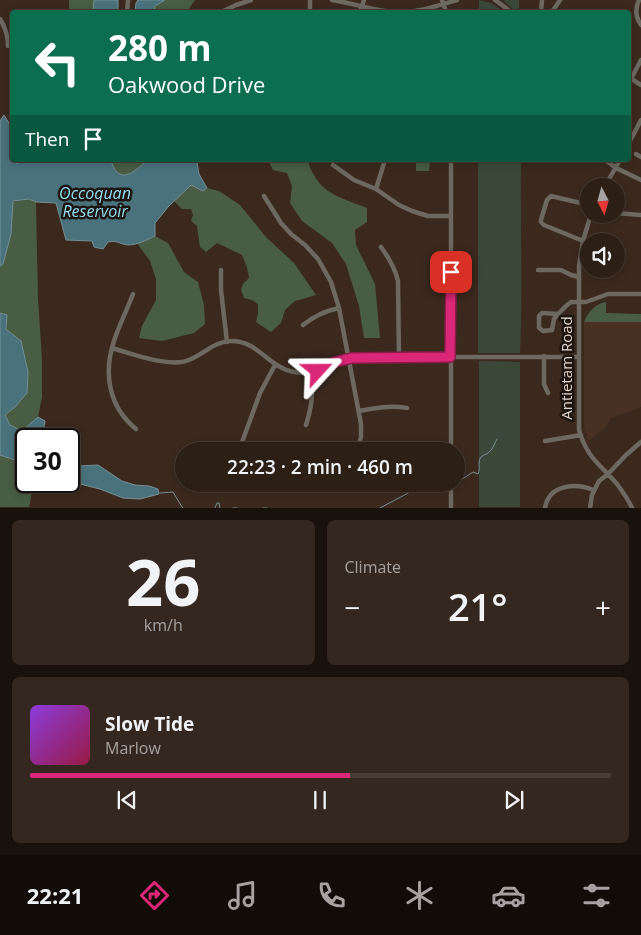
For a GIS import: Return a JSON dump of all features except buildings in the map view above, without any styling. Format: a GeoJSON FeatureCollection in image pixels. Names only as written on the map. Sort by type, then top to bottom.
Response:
{"type":"FeatureCollection","features":[{"type":"Feature","properties":{"kind":"street"},"geometry":{"type":"LineString","coordinates":[[225,10],[236,4],[251,0]]}},
{"type":"Feature","properties":{"kind":"street"},"geometry":{"type":"LineString","coordinates":[[332,0],[379,10]]}},
{"type":"Feature","properties":{"kind":"street"},"geometry":{"type":"LineString","coordinates":[[361,10],[364,0]]}},
{"type":"Feature","properties":{"kind":"street"},"geometry":{"type":"LineString","coordinates":[[423,10],[443,2],[457,0]]}},
{"type":"Feature","properties":{"kind":"street"},"geometry":{"type":"LineString","coordinates":[[495,0],[508,10]]}},
{"type":"Feature","properties":{"kind":"street"},"geometry":{"type":"LineString","coordinates":[[639,0],[636,13],[641,25]]}},
{"type":"Feature","properties":{"kind":"street"},"geometry":{"type":"LineString","coordinates":[[0,19],[6,30],[8,46]]}},
{"type":"Feature","properties":{"kind":"street"},"geometry":{"type":"LineString","coordinates":[[631,76],[641,60]]}},
{"type":"Feature","properties":{"kind":"street"},"geometry":{"type":"LineString","coordinates":[[631,139],[641,120]]}},
{"type":"Feature","properties":{"kind":"street"},"geometry":{"type":"LineString","coordinates":[[636,154],[641,157]]}},
{"type":"Feature","properties":{"kind":"street"},"geometry":{"type":"LineString","coordinates":[[376,189],[384,162]]}},
{"type":"Feature","properties":{"kind":"street"},"geometry":{"type":"LineString","coordinates":[[451,162],[451,442]]}},
{"type":"Feature","properties":{"kind":"street"},"geometry":{"type":"LineString","coordinates":[[608,162],[641,180]]}},
{"type":"Feature","properties":{"kind":"street"},"geometry":{"type":"LineString","coordinates":[[610,178],[619,162]]}},
{"type":"Feature","properties":{"kind":"street"},"geometry":{"type":"LineString","coordinates":[[333,165],[354,180],[376,189],[412,211],[436,217],[451,216]]}},
{"type":"Feature","properties":{"kind":"street"},"geometry":{"type":"LineString","coordinates":[[264,196],[281,223],[309,249],[323,266],[331,282],[339,308],[359,410],[362,430],[360,442]]}},
{"type":"Feature","properties":{"kind":"street"},"geometry":{"type":"LineString","coordinates":[[580,203],[554,196],[550,197],[546,201],[541,222],[580,240]]}},
{"type":"Feature","properties":{"kind":"street"},"geometry":{"type":"LineString","coordinates":[[625,214],[641,215]]}},
{"type":"Feature","properties":{"kind":"street"},"geometry":{"type":"LineString","coordinates":[[381,248],[392,263],[397,274],[399,357]]}},
{"type":"Feature","properties":{"kind":"street","name":"Antietam Road"},"geometry":{"type":"LineString","coordinates":[[580,256],[579,422],[581,435],[593,459],[622,491],[632,508]]}},
{"type":"Feature","properties":{"kind":"street"},"geometry":{"type":"LineString","coordinates":[[221,270],[221,290],[227,342]]}},
{"type":"Feature","properties":{"kind":"street"},"geometry":{"type":"LineString","coordinates":[[538,270],[561,270],[579,277]]}},
{"type":"Feature","properties":{"kind":"street"},"geometry":{"type":"LineString","coordinates":[[133,294],[116,333],[109,372],[112,396],[115,403],[121,414],[136,429]]}},
{"type":"Feature","properties":{"kind":"street"},"geometry":{"type":"LineString","coordinates":[[558,314],[541,314],[538,327],[540,330],[552,330],[554,319],[569,304],[574,302],[590,301],[608,294],[641,294]]}},
{"type":"Feature","properties":{"kind":"street"},"geometry":{"type":"LineString","coordinates":[[303,325],[324,312],[339,308]]}},
{"type":"Feature","properties":{"kind":"street"},"geometry":{"type":"LineString","coordinates":[[112,348],[177,363],[190,360],[215,345],[239,342],[255,348],[275,365],[293,372],[306,373],[349,358],[360,357],[579,357]]}},
{"type":"Feature","properties":{"kind":"street"},"geometry":{"type":"LineString","coordinates":[[544,356],[544,384],[548,393]]}},
{"type":"Feature","properties":{"kind":"street"},"geometry":{"type":"LineString","coordinates":[[242,442],[260,393],[275,365]]}},
{"type":"Feature","properties":{"kind":"street"},"geometry":{"type":"LineString","coordinates":[[306,425],[313,398],[311,372]]}},
{"type":"Feature","properties":{"kind":"street"},"geometry":{"type":"LineString","coordinates":[[359,410],[384,406],[407,408]]}},
{"type":"Feature","properties":{"kind":"street"},"geometry":{"type":"LineString","coordinates":[[545,441],[581,435]]}},
{"type":"Feature","properties":{"kind":"street"},"geometry":{"type":"LineString","coordinates":[[590,508],[594,490],[599,481],[641,442]]}},
{"type":"Feature","properties":{"kind":"street"},"geometry":{"type":"LineString","coordinates":[[545,508],[547,500],[553,494],[566,487],[577,486],[594,490]]}},
{"type":"Feature","properties":{"kind":"street"},"geometry":{"type":"LineString","coordinates":[[451,492],[451,508]]}},
{"type":"Feature","properties":{"kind":"shaded area"},"geometry":{"type":"Polygon","coordinates":[[[584,322],[641,322],[641,407],[611,418],[605,428],[588,441],[584,426],[584,322]]]}},
{"type":"Feature","properties":{"kind":"green space"},"geometry":{"type":"Polygon","coordinates":[[[69,0],[94,0],[93,10],[69,10],[69,0]]]}},
{"type":"Feature","properties":{"kind":"green space"},"geometry":{"type":"Polygon","coordinates":[[[165,0],[195,0],[189,10],[154,10],[155,6],[165,0]]]}},
{"type":"Feature","properties":{"kind":"green space"},"geometry":{"type":"Polygon","coordinates":[[[479,0],[491,3],[501,10],[479,10],[479,0]]]}},
{"type":"Feature","properties":{"kind":"green space"},"geometry":{"type":"Polygon","coordinates":[[[503,0],[519,0],[519,10],[514,10],[503,0]]]}},
{"type":"Feature","properties":{"kind":"green space"},"geometry":{"type":"Polygon","coordinates":[[[112,162],[145,162],[127,175],[118,173],[112,162]]]}},
{"type":"Feature","properties":{"kind":"green space"},"geometry":{"type":"Polygon","coordinates":[[[269,162],[309,162],[318,182],[330,192],[367,208],[367,222],[355,230],[356,245],[375,284],[380,338],[364,338],[359,306],[346,264],[332,243],[302,221],[290,203],[292,186],[287,173],[273,170],[269,162]]]}},
{"type":"Feature","properties":{"kind":"green space"},"geometry":{"type":"Polygon","coordinates":[[[416,162],[430,162],[429,171],[416,171],[416,162]]]}},
{"type":"Feature","properties":{"kind":"green space"},"geometry":{"type":"Polygon","coordinates":[[[478,162],[521,162],[520,353],[478,353],[478,162]]]}},
{"type":"Feature","properties":{"kind":"green space"},"geometry":{"type":"Polygon","coordinates":[[[191,185],[203,191],[207,188],[219,191],[240,205],[266,237],[294,263],[316,295],[295,301],[285,310],[281,323],[271,332],[256,322],[258,304],[244,298],[241,290],[243,284],[249,278],[242,255],[217,243],[206,252],[200,247],[197,226],[191,221],[193,215],[191,209],[182,209],[174,201],[191,185]]]}},
{"type":"Feature","properties":{"kind":"green space"},"geometry":{"type":"Polygon","coordinates":[[[29,199],[36,202],[42,397],[38,417],[25,428],[16,428],[10,425],[5,415],[15,407],[28,371],[21,341],[6,329],[7,316],[0,313],[0,266],[3,264],[11,234],[12,202],[29,199]]]}},
{"type":"Feature","properties":{"kind":"green space"},"geometry":{"type":"Polygon","coordinates":[[[155,236],[168,243],[184,272],[198,282],[204,305],[205,324],[194,333],[162,341],[139,338],[142,326],[156,300],[156,279],[150,261],[137,243],[155,236]]]}},
{"type":"Feature","properties":{"kind":"green space"},"geometry":{"type":"Polygon","coordinates":[[[606,302],[606,313],[641,314],[641,322],[584,322],[592,309],[606,302]]]}},
{"type":"Feature","properties":{"kind":"green space"},"geometry":{"type":"Polygon","coordinates":[[[479,361],[520,362],[520,507],[479,507],[479,361]]]}},
{"type":"Feature","properties":{"kind":"green space"},"geometry":{"type":"Polygon","coordinates":[[[0,455],[15,460],[15,493],[31,493],[29,507],[0,507],[0,455]]]}},
{"type":"Feature","properties":{"kind":"water"},"geometry":{"type":"Polygon","coordinates":[[[94,0],[118,0],[118,10],[93,10],[94,0]]]}},
{"type":"Feature","properties":{"kind":"water"},"geometry":{"type":"Polygon","coordinates":[[[138,0],[165,0],[155,6],[154,10],[135,10],[138,0]]]}},
{"type":"Feature","properties":{"kind":"water","name":"Occoquan Reservoir"},"geometry":{"type":"Polygon","coordinates":[[[4,115],[10,125],[10,162],[16,162],[17,164],[19,162],[112,162],[118,173],[127,175],[145,162],[197,162],[199,174],[207,188],[203,191],[191,185],[168,207],[155,223],[155,236],[131,245],[114,241],[108,242],[103,249],[94,247],[92,241],[66,240],[56,203],[36,202],[29,199],[13,201],[11,234],[3,264],[0,266],[0,121],[4,115]]]}},
{"type":"Feature","properties":{"kind":"water"},"geometry":{"type":"Polygon","coordinates":[[[0,313],[7,315],[6,329],[21,341],[28,372],[27,393],[5,415],[10,425],[16,428],[15,460],[0,455],[0,313]]]}},
{"type":"Feature","properties":{"kind":"water"},"geometry":{"type":"Polygon","coordinates":[[[38,417],[45,421],[44,428],[25,428],[38,417]]]}},
{"type":"Feature","properties":{"kind":"water"},"geometry":{"type":"Polygon","coordinates":[[[98,465],[122,481],[158,489],[159,494],[140,499],[123,498],[80,484],[80,466],[98,465]]]}},
{"type":"Feature","properties":{"kind":"waterway"},"geometry":{"type":"LineString","coordinates":[[465,477],[473,472],[478,474],[480,459],[491,450],[497,439]]}},
{"type":"Feature","properties":{"kind":"waterway"},"geometry":{"type":"LineString","coordinates":[[160,493],[173,492],[183,508]]}},
{"type":"Feature","properties":{"kind":"waterway"},"geometry":{"type":"LineString","coordinates":[[380,508],[410,492]]}},
{"type":"Feature","properties":{"kind":"waterway"},"geometry":{"type":"LineString","coordinates":[[215,508],[217,503],[219,503],[220,508]]}},
{"type":"Feature","properties":{"kind":"route"},"geometry":{"type":"LineString","coordinates":[[318,371],[335,362],[360,357],[450,357],[451,272]]}}]}
